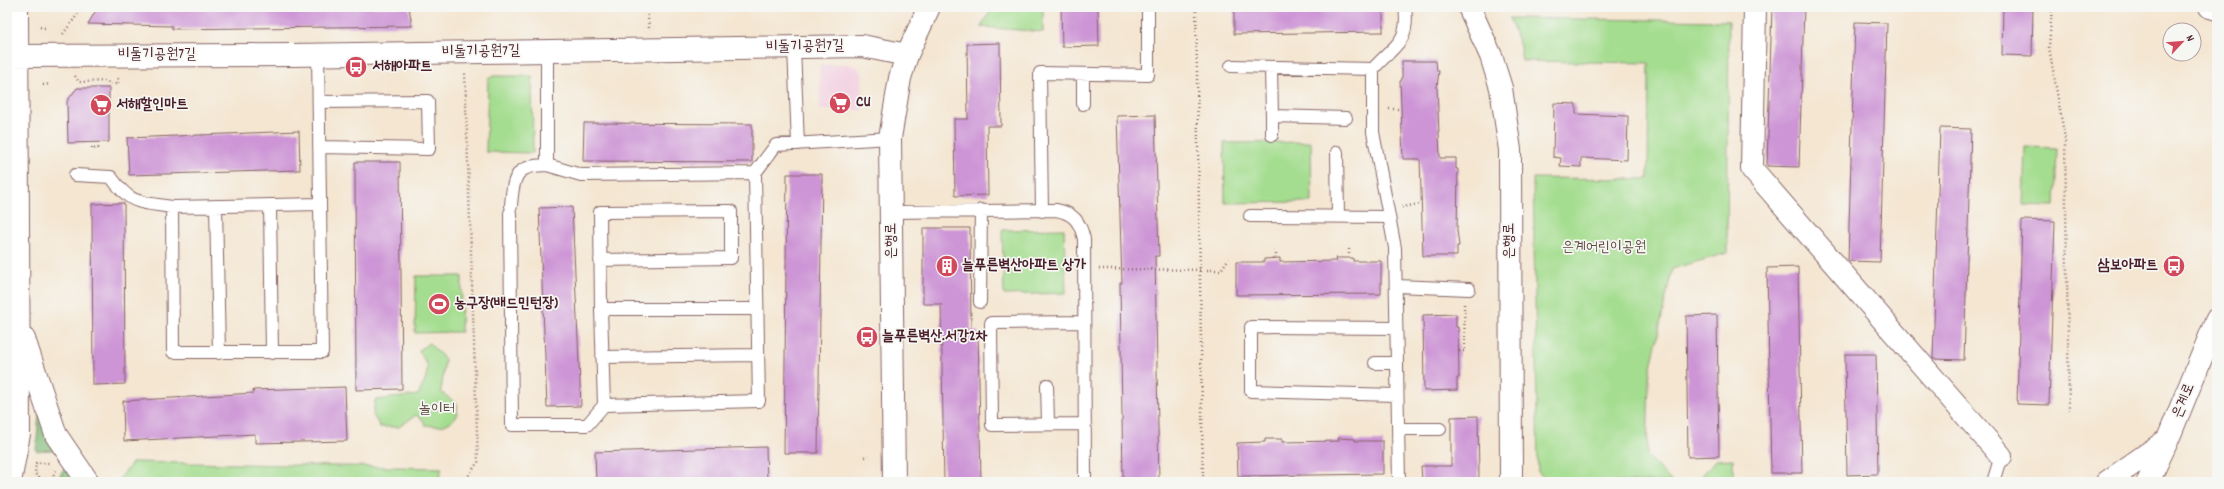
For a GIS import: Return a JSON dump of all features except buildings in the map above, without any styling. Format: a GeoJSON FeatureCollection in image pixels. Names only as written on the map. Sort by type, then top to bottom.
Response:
{"type":"FeatureCollection","features":[{"type":"Feature","properties":{"kind":"street"},"geometry":{"type":"LineString","coordinates":[[10,482],[19,434],[18,321],[12,172],[12,56],[17,7]]}},
{"type":"Feature","properties":{"kind":"street","name":"은행로"},"geometry":{"type":"LineString","coordinates":[[894,482],[890,138],[900,78],[907,55],[928,7]]}},
{"type":"Feature","properties":{"kind":"street","name":"은행로"},"geometry":{"type":"LineString","coordinates":[[1469,7],[1491,56],[1501,88],[1510,150],[1511,482]]}},
{"type":"Feature","properties":{"kind":"street"},"geometry":{"type":"LineString","coordinates":[[1755,7],[1752,169],[2001,456]]}},
{"type":"Feature","properties":{"kind":"street"},"geometry":{"type":"LineString","coordinates":[[2210,7],[2217,9]]}},
{"type":"Feature","properties":{"kind":"street","name":"비둘기공원7길"},"geometry":{"type":"LineString","coordinates":[[12,56],[318,54],[862,46],[907,55]]}},
{"type":"Feature","properties":{"kind":"street","name":"은계로"},"geometry":{"type":"LineString","coordinates":[[2148,482],[2168,439],[2217,319]]}},
{"type":"Feature","properties":{"kind":"street"},"geometry":{"type":"LineString","coordinates":[[7,341],[18,321]]}},
{"type":"Feature","properties":{"kind":"street"},"geometry":{"type":"LineString","coordinates":[[18,321],[56,435],[88,482]]}},
{"type":"Feature","properties":{"kind":"street"},"geometry":{"type":"LineString","coordinates":[[2107,482],[2168,439]]}},
{"type":"Feature","properties":{"kind":"lane"},"geometry":{"type":"LineString","coordinates":[[1042,211],[1040,73],[1148,75],[1148,7]]}},
{"type":"Feature","properties":{"kind":"lane"},"geometry":{"type":"LineString","coordinates":[[1399,482],[1396,395],[1397,286],[1395,248],[1373,132],[1373,69],[1402,38],[1406,28],[1405,7]]}},
{"type":"Feature","properties":{"kind":"lane"},"geometry":{"type":"LineString","coordinates":[[794,48],[798,144]]}},
{"type":"Feature","properties":{"kind":"lane"},"geometry":{"type":"LineString","coordinates":[[547,51],[547,165]]}},
{"type":"Feature","properties":{"kind":"lane"},"geometry":{"type":"LineString","coordinates":[[172,207],[173,352],[322,352],[318,54]]}},
{"type":"Feature","properties":{"kind":"lane"},"geometry":{"type":"LineString","coordinates":[[1231,66],[1373,69]]}},
{"type":"Feature","properties":{"kind":"lane"},"geometry":{"type":"LineString","coordinates":[[1271,67],[1272,135]]}},
{"type":"Feature","properties":{"kind":"lane"},"geometry":{"type":"LineString","coordinates":[[1083,74],[1083,104]]}},
{"type":"Feature","properties":{"kind":"lane"},"geometry":{"type":"LineString","coordinates":[[319,102],[428,101],[429,149],[319,148]]}},
{"type":"Feature","properties":{"kind":"lane"},"geometry":{"type":"LineString","coordinates":[[1272,116],[1346,118]]}},
{"type":"Feature","properties":{"kind":"lane"},"geometry":{"type":"LineString","coordinates":[[604,405],[759,401],[756,310],[756,173],[776,145],[890,138]]}},
{"type":"Feature","properties":{"kind":"lane"},"geometry":{"type":"LineString","coordinates":[[1337,152],[1338,216]]}},
{"type":"Feature","properties":{"kind":"lane"},"geometry":{"type":"LineString","coordinates":[[600,260],[731,258],[731,211],[600,212],[600,260],[601,309],[604,405],[587,425],[512,425],[511,209],[512,187],[518,174],[529,165],[547,165],[581,175],[756,173]]}},
{"type":"Feature","properties":{"kind":"lane"},"geometry":{"type":"LineString","coordinates":[[75,175],[111,177],[123,194],[138,202],[172,207],[320,204]]}},
{"type":"Feature","properties":{"kind":"lane"},"geometry":{"type":"LineString","coordinates":[[270,205],[272,352]]}},
{"type":"Feature","properties":{"kind":"lane"},"geometry":{"type":"LineString","coordinates":[[216,206],[219,353]]}},
{"type":"Feature","properties":{"kind":"lane"},"geometry":{"type":"LineString","coordinates":[[980,302],[981,210]]}},
{"type":"Feature","properties":{"kind":"lane"},"geometry":{"type":"LineString","coordinates":[[891,212],[981,210],[1042,211],[1067,212],[1077,219],[1082,229],[1084,239],[1085,482]]}},
{"type":"Feature","properties":{"kind":"lane"},"geometry":{"type":"LineString","coordinates":[[1250,216],[1388,217]]}},
{"type":"Feature","properties":{"kind":"lane"},"geometry":{"type":"LineString","coordinates":[[1397,286],[1469,289]]}},
{"type":"Feature","properties":{"kind":"lane"},"geometry":{"type":"LineString","coordinates":[[601,309],[756,310]]}},
{"type":"Feature","properties":{"kind":"lane"},"geometry":{"type":"LineString","coordinates":[[1084,322],[991,323],[992,425],[1084,424]]}},
{"type":"Feature","properties":{"kind":"lane"},"geometry":{"type":"LineString","coordinates":[[1396,328],[1251,327],[1251,391],[1396,395]]}},
{"type":"Feature","properties":{"kind":"lane"},"geometry":{"type":"LineString","coordinates":[[602,357],[757,355]]}},
{"type":"Feature","properties":{"kind":"lane"},"geometry":{"type":"LineString","coordinates":[[1375,363],[1396,363]]}},
{"type":"Feature","properties":{"kind":"lane"},"geometry":{"type":"LineString","coordinates":[[1047,385],[1048,424]]}},
{"type":"Feature","properties":{"kind":"lane"},"geometry":{"type":"LineString","coordinates":[[1398,429],[1440,429]]}},
{"type":"Feature","properties":{"kind":"lane"},"geometry":{"type":"LineString","coordinates":[[1993,482],[2001,456]]}},
{"type":"Feature","properties":{"kind":"path"},"geometry":{"type":"LineString","coordinates":[[59,40],[83,7]]}},
{"type":"Feature","properties":{"kind":"path"},"geometry":{"type":"LineString","coordinates":[[647,7],[649,31]]}},
{"type":"Feature","properties":{"kind":"path"},"geometry":{"type":"LineString","coordinates":[[1196,7],[1203,482]]}},
{"type":"Feature","properties":{"kind":"path"},"geometry":{"type":"LineString","coordinates":[[2052,7],[2049,47],[2065,139],[2069,410]]}},
{"type":"Feature","properties":{"kind":"path"},"geometry":{"type":"LineString","coordinates":[[40,27],[45,28]]}},
{"type":"Feature","properties":{"kind":"path"},"geometry":{"type":"LineString","coordinates":[[464,482],[478,462],[465,65]]}},
{"type":"Feature","properties":{"kind":"path"},"geometry":{"type":"LineString","coordinates":[[70,70],[79,82],[106,82],[110,84],[118,84]]}},
{"type":"Feature","properties":{"kind":"path"},"geometry":{"type":"LineString","coordinates":[[42,85],[50,84]]}},
{"type":"Feature","properties":{"kind":"path"},"geometry":{"type":"LineString","coordinates":[[1384,109],[1401,109]]}},
{"type":"Feature","properties":{"kind":"path"},"geometry":{"type":"LineString","coordinates":[[92,147],[92,149],[98,148],[98,151]]}},
{"type":"Feature","properties":{"kind":"path"},"geometry":{"type":"LineString","coordinates":[[1398,207],[1420,204]]}},
{"type":"Feature","properties":{"kind":"path"},"geometry":{"type":"LineString","coordinates":[[1276,247],[1276,255]]}},
{"type":"Feature","properties":{"kind":"path"},"geometry":{"type":"LineString","coordinates":[[1349,247],[1349,254]]}},
{"type":"Feature","properties":{"kind":"path"},"geometry":{"type":"LineString","coordinates":[[1098,269],[1221,270],[1229,258]]}},
{"type":"Feature","properties":{"kind":"path"},"geometry":{"type":"LineString","coordinates":[[1459,351],[1465,351],[1464,301]]}},
{"type":"Feature","properties":{"kind":"path"},"geometry":{"type":"LineString","coordinates":[[864,457],[868,456]]}},
{"type":"Feature","properties":{"kind":"path"},"geometry":{"type":"LineString","coordinates":[[46,482],[35,474],[36,463],[52,463]]}},
{"type":"Feature","properties":{"kind":"shaded area"},"geometry":{"type":"Polygon","coordinates":[[[848,64],[857,67],[862,73],[863,110],[820,110],[820,65],[848,64]]]}},
{"type":"Feature","properties":{"kind":"green space"},"geometry":{"type":"Polygon","coordinates":[[[993,7],[1043,7],[1043,32],[981,27],[993,7]]]}},
{"type":"Feature","properties":{"kind":"green space","name":"은계어린이공원"},"geometry":{"type":"Polygon","coordinates":[[[1509,18],[1729,21],[1727,253],[1672,269],[1649,377],[1647,456],[1672,482],[1549,482],[1538,472],[1533,178],[1648,179],[1649,63],[1522,61],[1520,46],[1509,18]]]}},
{"type":"Feature","properties":{"kind":"green space"},"geometry":{"type":"Polygon","coordinates":[[[493,76],[532,76],[533,153],[486,152],[488,79],[493,76]]]}},
{"type":"Feature","properties":{"kind":"green space"},"geometry":{"type":"Polygon","coordinates":[[[1311,142],[1312,202],[1225,203],[1224,143],[1311,142]]]}},
{"type":"Feature","properties":{"kind":"green space"},"geometry":{"type":"Polygon","coordinates":[[[2025,147],[2057,148],[2055,206],[2023,205],[2025,147]]]}},
{"type":"Feature","properties":{"kind":"green space"},"geometry":{"type":"Polygon","coordinates":[[[1064,229],[1066,293],[1004,295],[1002,230],[1064,229]]]}},
{"type":"Feature","properties":{"kind":"green space","name":"농구장(배드민턴장)"},"geometry":{"type":"Polygon","coordinates":[[[416,276],[462,276],[461,332],[415,333],[416,276]]]}},
{"type":"Feature","properties":{"kind":"green space","name":"놀이터"},"geometry":{"type":"Polygon","coordinates":[[[429,343],[445,359],[441,392],[457,404],[457,416],[450,422],[439,426],[425,425],[423,420],[416,415],[399,427],[380,427],[373,415],[375,400],[418,395],[425,381],[428,367],[419,350],[429,343]]]}},
{"type":"Feature","properties":{"kind":"green space"},"geometry":{"type":"Polygon","coordinates":[[[39,413],[56,450],[36,451],[39,413]]]}},
{"type":"Feature","properties":{"kind":"green space"},"geometry":{"type":"Polygon","coordinates":[[[1733,459],[1733,482],[1702,482],[1702,476],[1715,460],[1733,459]]]}},
{"type":"Feature","properties":{"kind":"green space"},"geometry":{"type":"Polygon","coordinates":[[[133,462],[442,468],[438,482],[117,482],[133,462]]]}},
{"type":"Feature","properties":{"kind":"green space"},"geometry":{"type":"Polygon","coordinates":[[[66,465],[81,482],[56,482],[66,465]]]}},
{"type":"Feature","properties":{"kind":"place","name":"서해아파트"},"geometry":{"type":"Point","coordinates":[356,67]}},
{"type":"Feature","properties":{"kind":"place","name":"CU"},"geometry":{"type":"Point","coordinates":[840,103]}},
{"type":"Feature","properties":{"kind":"place","name":"서해할인마트"},"geometry":{"type":"Point","coordinates":[101,105]}},
{"type":"Feature","properties":{"kind":"place","name":"늘푸른벽산아파트 상가"},"geometry":{"type":"Point","coordinates":[947,266]}},
{"type":"Feature","properties":{"kind":"place","name":"삼보아파트"},"geometry":{"type":"Point","coordinates":[2174,266]}},
{"type":"Feature","properties":{"kind":"place","name":"농구장(배드민턴장)"},"geometry":{"type":"Point","coordinates":[439,304]}},
{"type":"Feature","properties":{"kind":"place","name":"늘푸른벽산.서강2차"},"geometry":{"type":"Point","coordinates":[867,337]}}]}
